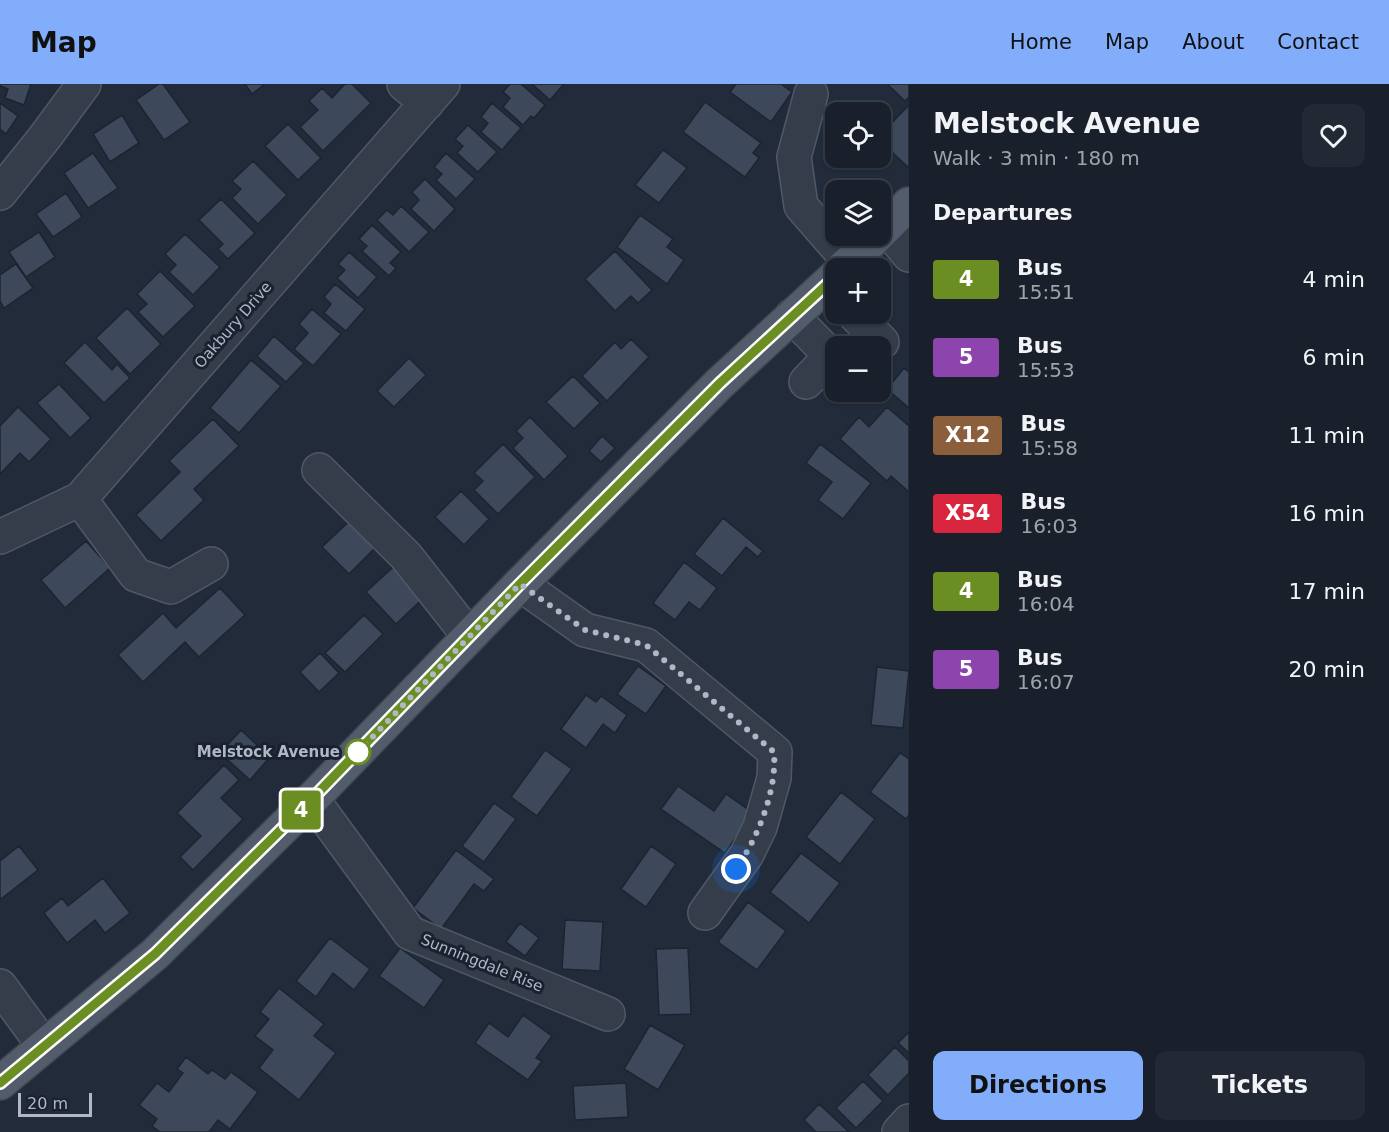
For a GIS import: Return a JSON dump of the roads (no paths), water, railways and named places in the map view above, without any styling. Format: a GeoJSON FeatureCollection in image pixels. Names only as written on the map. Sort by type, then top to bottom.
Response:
{"type":"FeatureCollection","features":[{"type":"Feature","properties":{"kind":"main road"},"geometry":{"type":"LineString","coordinates":[[857,258],[868,246]]}},
{"type":"Feature","properties":{"kind":"main road"},"geometry":{"type":"LineString","coordinates":[[0,1083],[155,954],[312,799],[520,584],[720,383],[825,289]]}},
{"type":"Feature","properties":{"kind":"street"},"geometry":{"type":"LineString","coordinates":[[0,193],[84,84]]}},
{"type":"Feature","properties":{"kind":"street","name":"Oakbury Drive"},"geometry":{"type":"LineString","coordinates":[[0,537],[80,499],[425,90]]}},
{"type":"Feature","properties":{"kind":"street"},"geometry":{"type":"LineString","coordinates":[[811,94],[794,157],[801,206],[828,258]]}},
{"type":"Feature","properties":{"kind":"street"},"geometry":{"type":"LineString","coordinates":[[891,229],[909,255]]}},
{"type":"Feature","properties":{"kind":"street"},"geometry":{"type":"LineString","coordinates":[[792,316],[831,356],[806,382]]}},
{"type":"Feature","properties":{"kind":"street"},"geometry":{"type":"LineString","coordinates":[[864,324],[876,336]]}},
{"type":"Feature","properties":{"kind":"street"},"geometry":{"type":"LineString","coordinates":[[319,470],[406,556],[469,636]]}},
{"type":"Feature","properties":{"kind":"street"},"geometry":{"type":"LineString","coordinates":[[80,499],[136,575],[171,587],[211,564]]}},
{"type":"Feature","properties":{"kind":"street"},"geometry":{"type":"LineString","coordinates":[[520,584],[585,630],[646,645],[774,752],[774,778],[760,827],[747,854],[705,913]]}},
{"type":"Feature","properties":{"kind":"street","name":"Sunningdale Rise"},"geometry":{"type":"LineString","coordinates":[[312,799],[410,933],[608,1014]]}},
{"type":"Feature","properties":{"kind":"street"},"geometry":{"type":"LineString","coordinates":[[0,986],[44,1046]]}},
{"type":"Feature","properties":{"kind":"street"},"geometry":{"type":"LineString","coordinates":[[899,1132],[909,1121]]}},
{"type":"Feature","properties":{"kind":"place","name":"Melstock Avenue"},"geometry":{"type":"Point","coordinates":[358,752]}}]}
